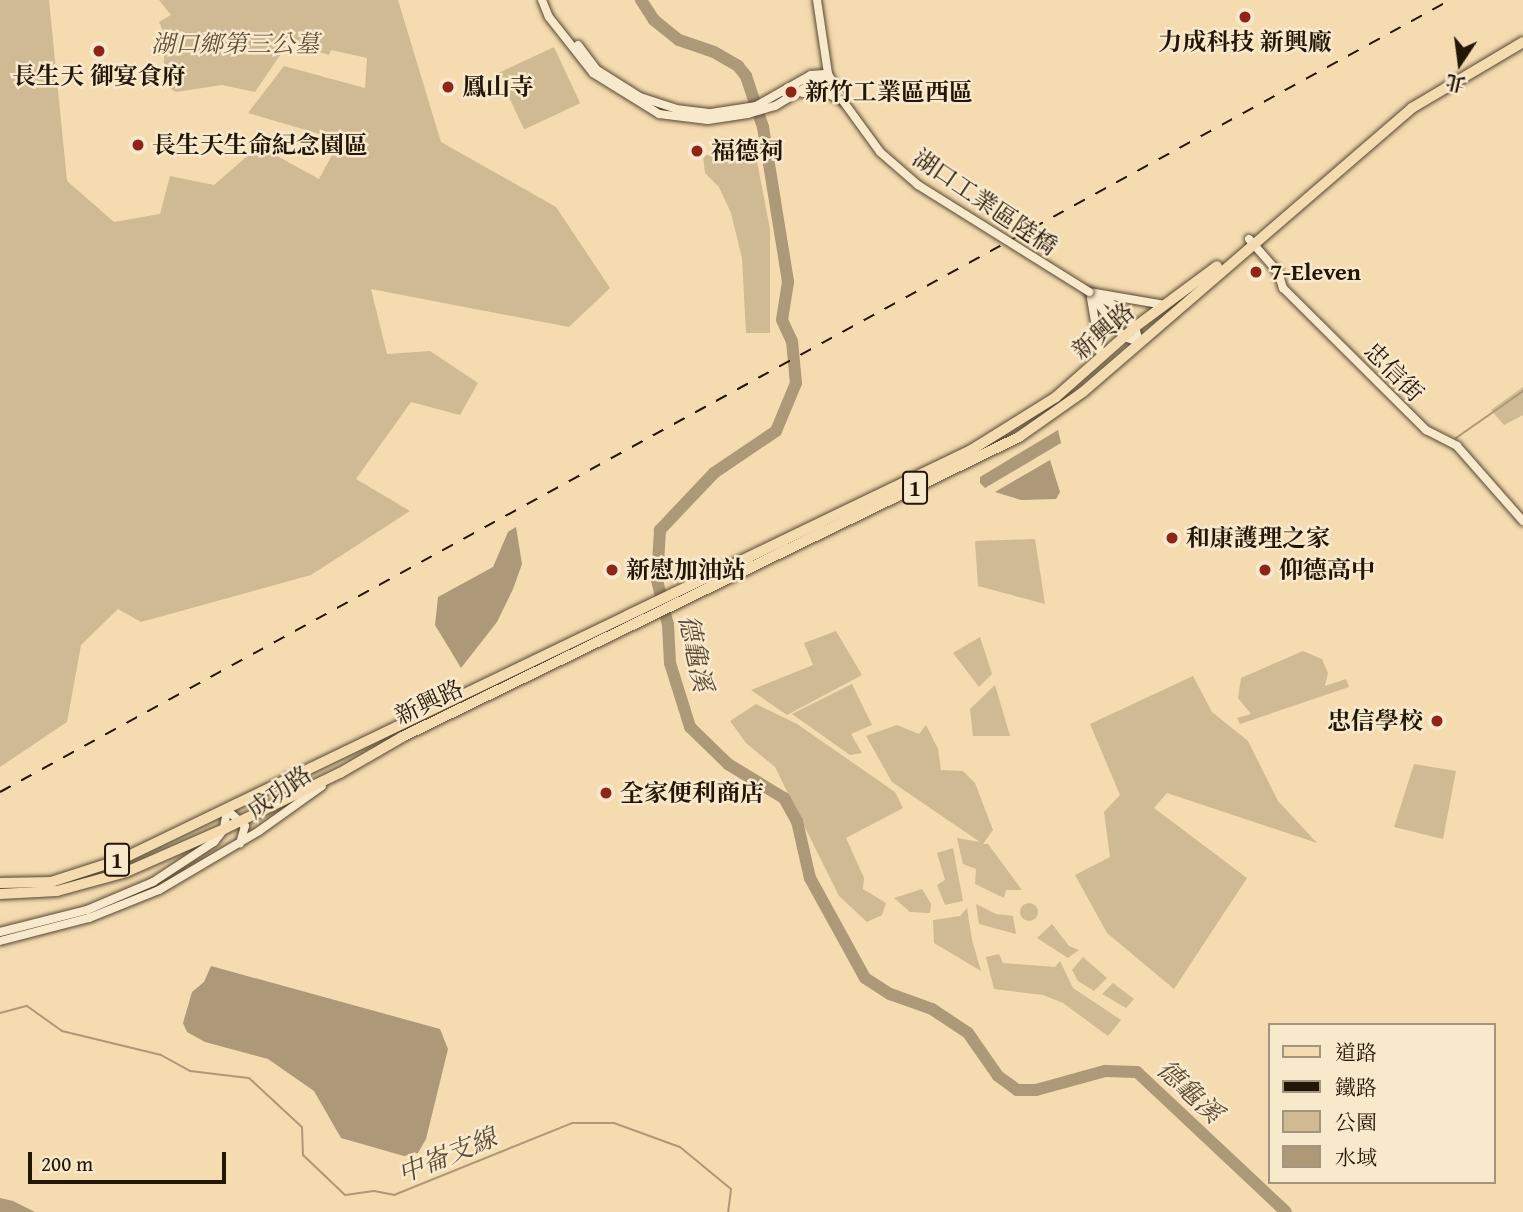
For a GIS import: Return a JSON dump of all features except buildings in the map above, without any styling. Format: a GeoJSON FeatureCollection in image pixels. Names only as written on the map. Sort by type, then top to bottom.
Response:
{"type":"FeatureCollection","features":[{"type":"Feature","properties":{"kind":"main road","name":"新興路"},"geometry":{"type":"LineString","coordinates":[[224,829],[340,773],[402,737],[653,618],[1019,437],[1074,400],[1406,107],[1523,35]]}},
{"type":"Feature","properties":{"kind":"main road","name":"新興路"},"geometry":{"type":"LineString","coordinates":[[227,810],[645,605],[971,450],[1056,397],[1101,361],[1135,327],[1251,241],[1412,108],[1523,42]]}},
{"type":"Feature","properties":{"kind":"main road","name":"1"},"geometry":{"type":"LineString","coordinates":[[0,883],[51,882],[122,859],[227,810]]}},
{"type":"Feature","properties":{"kind":"main road","name":"1"},"geometry":{"type":"LineString","coordinates":[[0,894],[57,891],[126,872],[224,829]]}},
{"type":"Feature","properties":{"kind":"street"},"geometry":{"type":"LineString","coordinates":[[542,0],[549,17],[593,73],[638,104],[659,114],[708,120],[816,91],[843,101]]}},
{"type":"Feature","properties":{"kind":"street"},"geometry":{"type":"LineString","coordinates":[[548,0],[553,15],[597,70],[640,97],[676,108],[711,113],[749,110]]}},
{"type":"Feature","properties":{"kind":"street"},"geometry":{"type":"LineString","coordinates":[[817,0],[828,74]]}},
{"type":"Feature","properties":{"kind":"street"},"geometry":{"type":"LineString","coordinates":[[761,107],[811,75],[828,74]]}},
{"type":"Feature","properties":{"kind":"street"},"geometry":{"type":"LineString","coordinates":[[795,95],[828,74]]}},
{"type":"Feature","properties":{"kind":"street","name":"湖口工業區陸橋"},"geometry":{"type":"LineString","coordinates":[[828,74],[843,101],[880,152],[918,185],[1117,307],[1135,327]]}},
{"type":"Feature","properties":{"kind":"street","name":"忠信街"},"geometry":{"type":"LineString","coordinates":[[1251,241],[1278,272],[1283,288],[1426,430],[1457,446],[1523,521]]}},
{"type":"Feature","properties":{"kind":"street"},"geometry":{"type":"LineString","coordinates":[[1089,292],[1168,305]]}},
{"type":"Feature","properties":{"kind":"street"},"geometry":{"type":"LineString","coordinates":[[1089,292],[1124,337],[1139,342]]}},
{"type":"Feature","properties":{"kind":"street"},"geometry":{"type":"LineString","coordinates":[[1089,292],[1102,343],[1101,361]]}},
{"type":"Feature","properties":{"kind":"street"},"geometry":{"type":"LineString","coordinates":[[1135,327],[1139,342]]}},
{"type":"Feature","properties":{"kind":"street","name":"成功路"},"geometry":{"type":"LineString","coordinates":[[0,942],[121,906],[159,890],[240,843],[340,773]]}},
{"type":"Feature","properties":{"kind":"street","name":"成功路"},"geometry":{"type":"LineString","coordinates":[[0,932],[87,910],[152,882],[214,842],[224,829],[227,810],[245,826],[240,843]]}},
{"type":"Feature","properties":{"kind":"green space","name":"湖口鄉第三公墓"},"geometry":{"type":"Polygon","coordinates":[[[0,0],[49,0],[67,181],[114,222],[160,214],[170,176],[214,185],[259,146],[319,179],[340,140],[248,113],[284,66],[365,88],[367,58],[331,50],[329,55],[289,42],[255,92],[222,85],[176,92],[163,84],[165,35],[159,22],[171,15],[159,0],[398,0],[441,142],[556,207],[610,288],[569,327],[371,289],[387,354],[430,351],[478,383],[460,415],[411,402],[356,479],[410,511],[311,575],[141,622],[118,609],[81,645],[67,722],[0,767],[0,0]]]}},
{"type":"Feature","properties":{"kind":"green space"},"geometry":{"type":"Polygon","coordinates":[[[554,47],[580,103],[524,129],[498,73],[554,47]]]}},
{"type":"Feature","properties":{"kind":"green space"},"geometry":{"type":"Polygon","coordinates":[[[754,146],[770,229],[770,333],[746,333],[742,258],[731,213],[719,187],[705,173],[703,156],[754,146]]]}},
{"type":"Feature","properties":{"kind":"green space"},"geometry":{"type":"Polygon","coordinates":[[[1523,387],[1523,415],[1504,425],[1491,410],[1523,387]]]}},
{"type":"Feature","properties":{"kind":"green space"},"geometry":{"type":"Polygon","coordinates":[[[1035,539],[1045,604],[978,586],[975,541],[1035,539]]]}},
{"type":"Feature","properties":{"kind":"green space"},"geometry":{"type":"Polygon","coordinates":[[[836,631],[862,675],[787,715],[751,690],[813,665],[804,643],[836,631]]]}},
{"type":"Feature","properties":{"kind":"green space"},"geometry":{"type":"Polygon","coordinates":[[[980,637],[992,674],[979,687],[953,653],[980,637]]]}},
{"type":"Feature","properties":{"kind":"green space"},"geometry":{"type":"Polygon","coordinates":[[[1303,651],[1322,659],[1328,673],[1325,686],[1346,679],[1349,687],[1240,724],[1237,718],[1251,714],[1238,698],[1241,678],[1303,651]]]}},
{"type":"Feature","properties":{"kind":"green space"},"geometry":{"type":"Polygon","coordinates":[[[1193,676],[1212,712],[1248,741],[1278,801],[1317,843],[1167,793],[1154,808],[1247,878],[1174,989],[1107,933],[1075,875],[1110,857],[1104,812],[1120,795],[1090,724],[1193,676]]]}},
{"type":"Feature","properties":{"kind":"green space"},"geometry":{"type":"Polygon","coordinates":[[[852,684],[872,725],[851,734],[862,753],[850,755],[792,714],[852,684]]]}},
{"type":"Feature","properties":{"kind":"green space"},"geometry":{"type":"Polygon","coordinates":[[[995,685],[1010,736],[973,736],[970,709],[995,685]]]}},
{"type":"Feature","properties":{"kind":"green space"},"geometry":{"type":"Polygon","coordinates":[[[756,704],[797,724],[895,792],[903,808],[846,838],[864,878],[863,889],[886,903],[882,915],[867,922],[839,896],[775,767],[746,743],[730,721],[756,704]]]}},
{"type":"Feature","properties":{"kind":"green space"},"geometry":{"type":"Polygon","coordinates":[[[897,725],[919,734],[926,725],[938,749],[941,770],[963,771],[975,783],[993,830],[983,844],[988,844],[1022,890],[1006,890],[1004,898],[975,884],[976,869],[963,864],[957,838],[980,842],[892,782],[866,736],[897,725]]]}},
{"type":"Feature","properties":{"kind":"green space"},"geometry":{"type":"Polygon","coordinates":[[[1414,764],[1456,771],[1443,839],[1394,827],[1414,764]]]}},
{"type":"Feature","properties":{"kind":"green space"},"geometry":{"type":"Polygon","coordinates":[[[953,848],[963,901],[945,905],[937,885],[945,880],[937,853],[953,848]]]}},
{"type":"Feature","properties":{"kind":"green space"},"geometry":{"type":"Polygon","coordinates":[[[922,889],[931,904],[930,913],[910,912],[894,898],[922,889]]]}},
{"type":"Feature","properties":{"kind":"green space"},"geometry":{"type":"Polygon","coordinates":[[[1029,903],[1035,906],[1038,912],[1035,918],[1029,921],[1023,918],[1020,912],[1023,906],[1029,903]]]}},
{"type":"Feature","properties":{"kind":"green space"},"geometry":{"type":"Polygon","coordinates":[[[976,904],[996,914],[1013,916],[1016,934],[979,924],[976,904]]]}},
{"type":"Feature","properties":{"kind":"green space"},"geometry":{"type":"Polygon","coordinates":[[[967,908],[981,971],[934,943],[933,920],[960,916],[967,908]]]}},
{"type":"Feature","properties":{"kind":"green space"},"geometry":{"type":"Polygon","coordinates":[[[1052,924],[1069,946],[1079,950],[1068,958],[1037,938],[1052,924]]]}},
{"type":"Feature","properties":{"kind":"green space"},"geometry":{"type":"Polygon","coordinates":[[[999,954],[1003,963],[1055,967],[1060,961],[1073,988],[1121,1020],[1108,1036],[1063,1003],[1043,995],[994,989],[986,957],[999,954]]]}},
{"type":"Feature","properties":{"kind":"green space"},"geometry":{"type":"Polygon","coordinates":[[[1083,957],[1107,978],[1094,991],[1078,981],[1072,970],[1083,957]]]}},
{"type":"Feature","properties":{"kind":"green space"},"geometry":{"type":"Polygon","coordinates":[[[1113,983],[1134,999],[1126,1008],[1102,994],[1113,983]]]}},
{"type":"Feature","properties":{"kind":"water"},"geometry":{"type":"Polygon","coordinates":[[[1058,430],[1061,443],[985,488],[980,483],[980,477],[1058,430]]]}},
{"type":"Feature","properties":{"kind":"water"},"geometry":{"type":"Polygon","coordinates":[[[1050,460],[1060,492],[1056,499],[1021,500],[995,492],[1050,460]]]}},
{"type":"Feature","properties":{"kind":"water"},"geometry":{"type":"Polygon","coordinates":[[[516,527],[522,564],[513,589],[497,622],[461,668],[435,625],[438,597],[493,567],[508,532],[516,527]]]}},
{"type":"Feature","properties":{"kind":"water"},"geometry":{"type":"Polygon","coordinates":[[[211,966],[440,1029],[448,1049],[426,1139],[418,1153],[404,1156],[341,1138],[314,1091],[268,1059],[205,1042],[187,1032],[183,1023],[192,992],[204,982],[211,966]]]}},
{"type":"Feature","properties":{"kind":"water"},"geometry":{"type":"Polygon","coordinates":[[[0,1198],[13,1201],[35,1212],[0,1212],[0,1198]]]}},
{"type":"Feature","properties":{"kind":"waterway","name":"德龜溪"},"geometry":{"type":"LineString","coordinates":[[641,0],[654,20],[679,40],[714,52],[738,66],[746,76],[763,127],[788,282],[782,320],[792,341],[796,383],[776,431],[714,473],[660,530],[657,580],[668,625],[670,663],[690,727],[728,764],[784,798],[797,821],[810,878],[865,978],[890,994],[932,1009],[968,1033],[998,1076],[1017,1090],[1036,1090],[1105,1071],[1137,1072],[1286,1212]]}},
{"type":"Feature","properties":{"kind":"waterway"},"geometry":{"type":"LineString","coordinates":[[1456,438],[1523,391]]}},
{"type":"Feature","properties":{"kind":"waterway","name":"中崙支線"},"geometry":{"type":"LineString","coordinates":[[0,1013],[27,1006],[62,1031],[161,1055],[190,1071],[249,1078],[302,1127],[303,1155],[345,1195],[374,1191],[394,1195],[572,1123],[614,1123],[680,1147],[731,1189],[728,1212]]}},
{"type":"Feature","properties":{"kind":"railway"},"geometry":{"type":"LineString","coordinates":[[0,792],[1450,0]]}},
{"type":"Feature","properties":{"kind":"place","name":"力成科技 新興廠"},"geometry":{"type":"Point","coordinates":[1245,17]}},
{"type":"Feature","properties":{"kind":"place","name":"長生天 御宴食府"},"geometry":{"type":"Point","coordinates":[99,51]}},
{"type":"Feature","properties":{"kind":"place","name":"鳳山寺"},"geometry":{"type":"Point","coordinates":[448,87]}},
{"type":"Feature","properties":{"kind":"place","name":"新竹工業區西區"},"geometry":{"type":"Point","coordinates":[791,92]}},
{"type":"Feature","properties":{"kind":"place","name":"長生天生命紀念園區"},"geometry":{"type":"Point","coordinates":[138,145]}},
{"type":"Feature","properties":{"kind":"place","name":"福德祠"},"geometry":{"type":"Point","coordinates":[697,151]}},
{"type":"Feature","properties":{"kind":"place","name":"7-Eleven"},"geometry":{"type":"Point","coordinates":[1256,272]}},
{"type":"Feature","properties":{"kind":"place","name":"和康護理之家"},"geometry":{"type":"Point","coordinates":[1172,538]}},
{"type":"Feature","properties":{"kind":"place","name":"新慰加油站"},"geometry":{"type":"Point","coordinates":[612,570]}},
{"type":"Feature","properties":{"kind":"place","name":"仰德高中"},"geometry":{"type":"Point","coordinates":[1265,570]}},
{"type":"Feature","properties":{"kind":"place","name":"忠信學校"},"geometry":{"type":"Point","coordinates":[1437,721]}},
{"type":"Feature","properties":{"kind":"place","name":"全家便利商店"},"geometry":{"type":"Point","coordinates":[606,793]}}]}
